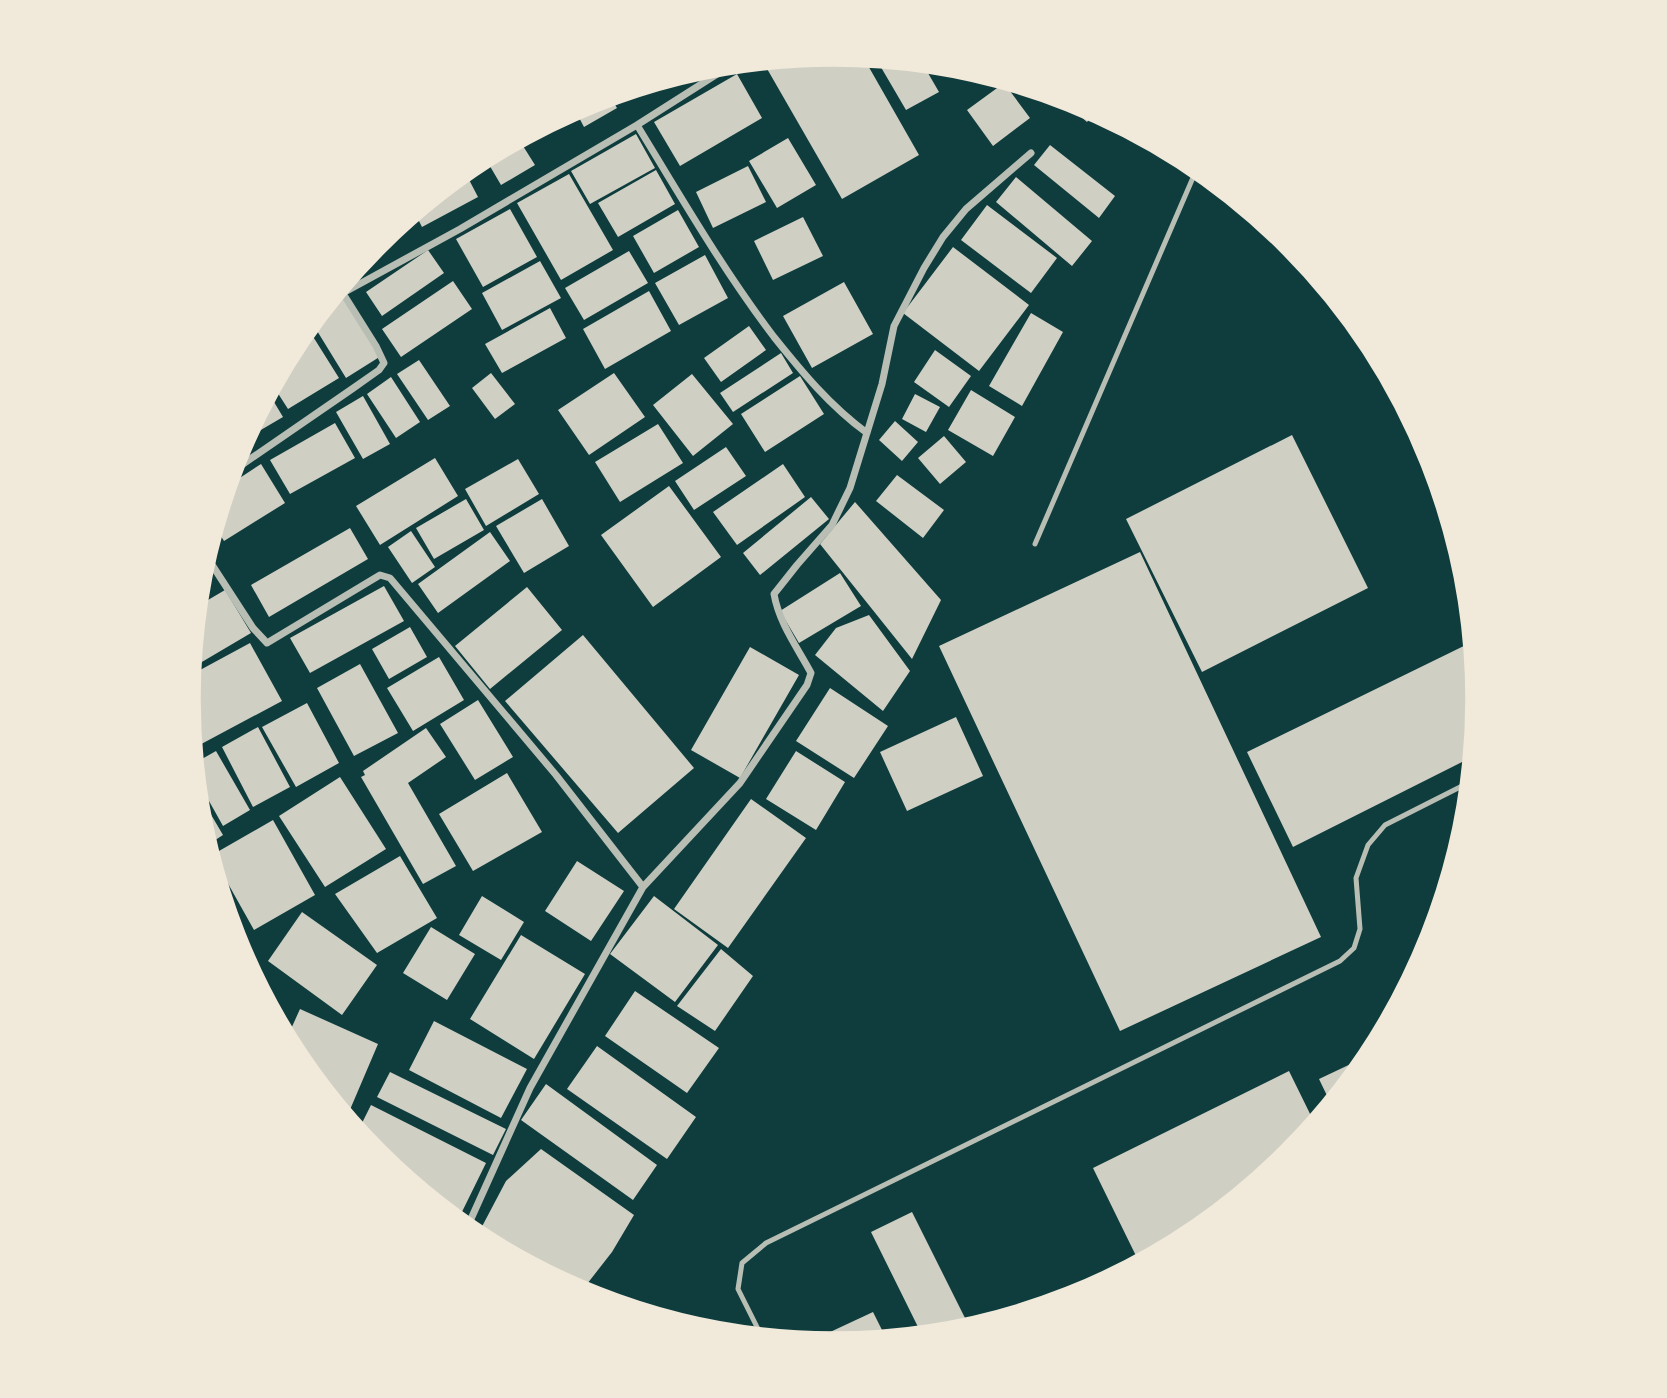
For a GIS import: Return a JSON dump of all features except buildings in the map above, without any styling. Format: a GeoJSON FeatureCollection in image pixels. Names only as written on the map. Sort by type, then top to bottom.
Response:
{"type":"FeatureCollection","features":[{"type":"Feature","properties":{"kind":"street"},"geometry":{"type":"LineString","coordinates":[[356,282],[460,229],[637,125],[713,76]]}},
{"type":"Feature","properties":{"kind":"street"},"geometry":{"type":"LineString","coordinates":[[637,125],[756,313],[829,401],[867,433]]}},
{"type":"Feature","properties":{"kind":"street"},"geometry":{"type":"LineString","coordinates":[[471,1219],[530,1088],[643,887],[740,783],[807,685],[811,673],[788,633],[774,594],[832,525],[849,488],[867,433],[882,384],[894,326],[924,268],[943,237],[966,209],[1031,153]]}},
{"type":"Feature","properties":{"kind":"street"},"geometry":{"type":"LineString","coordinates":[[246,462],[352,390],[379,370],[384,363],[345,296]]}},
{"type":"Feature","properties":{"kind":"street"},"geometry":{"type":"LineString","coordinates":[[213,567],[253,628],[268,643],[380,575],[390,578],[556,775],[643,887]]}},
{"type":"Feature","properties":{"kind":"lane"},"geometry":{"type":"LineString","coordinates":[[1035,544],[1193,177]]}},
{"type":"Feature","properties":{"kind":"lane"},"geometry":{"type":"LineString","coordinates":[[759,1329],[738,1289],[742,1263],[766,1243],[1340,961],[1354,948],[1360,929],[1356,878],[1368,845],[1385,825],[1461,786]]}}]}
